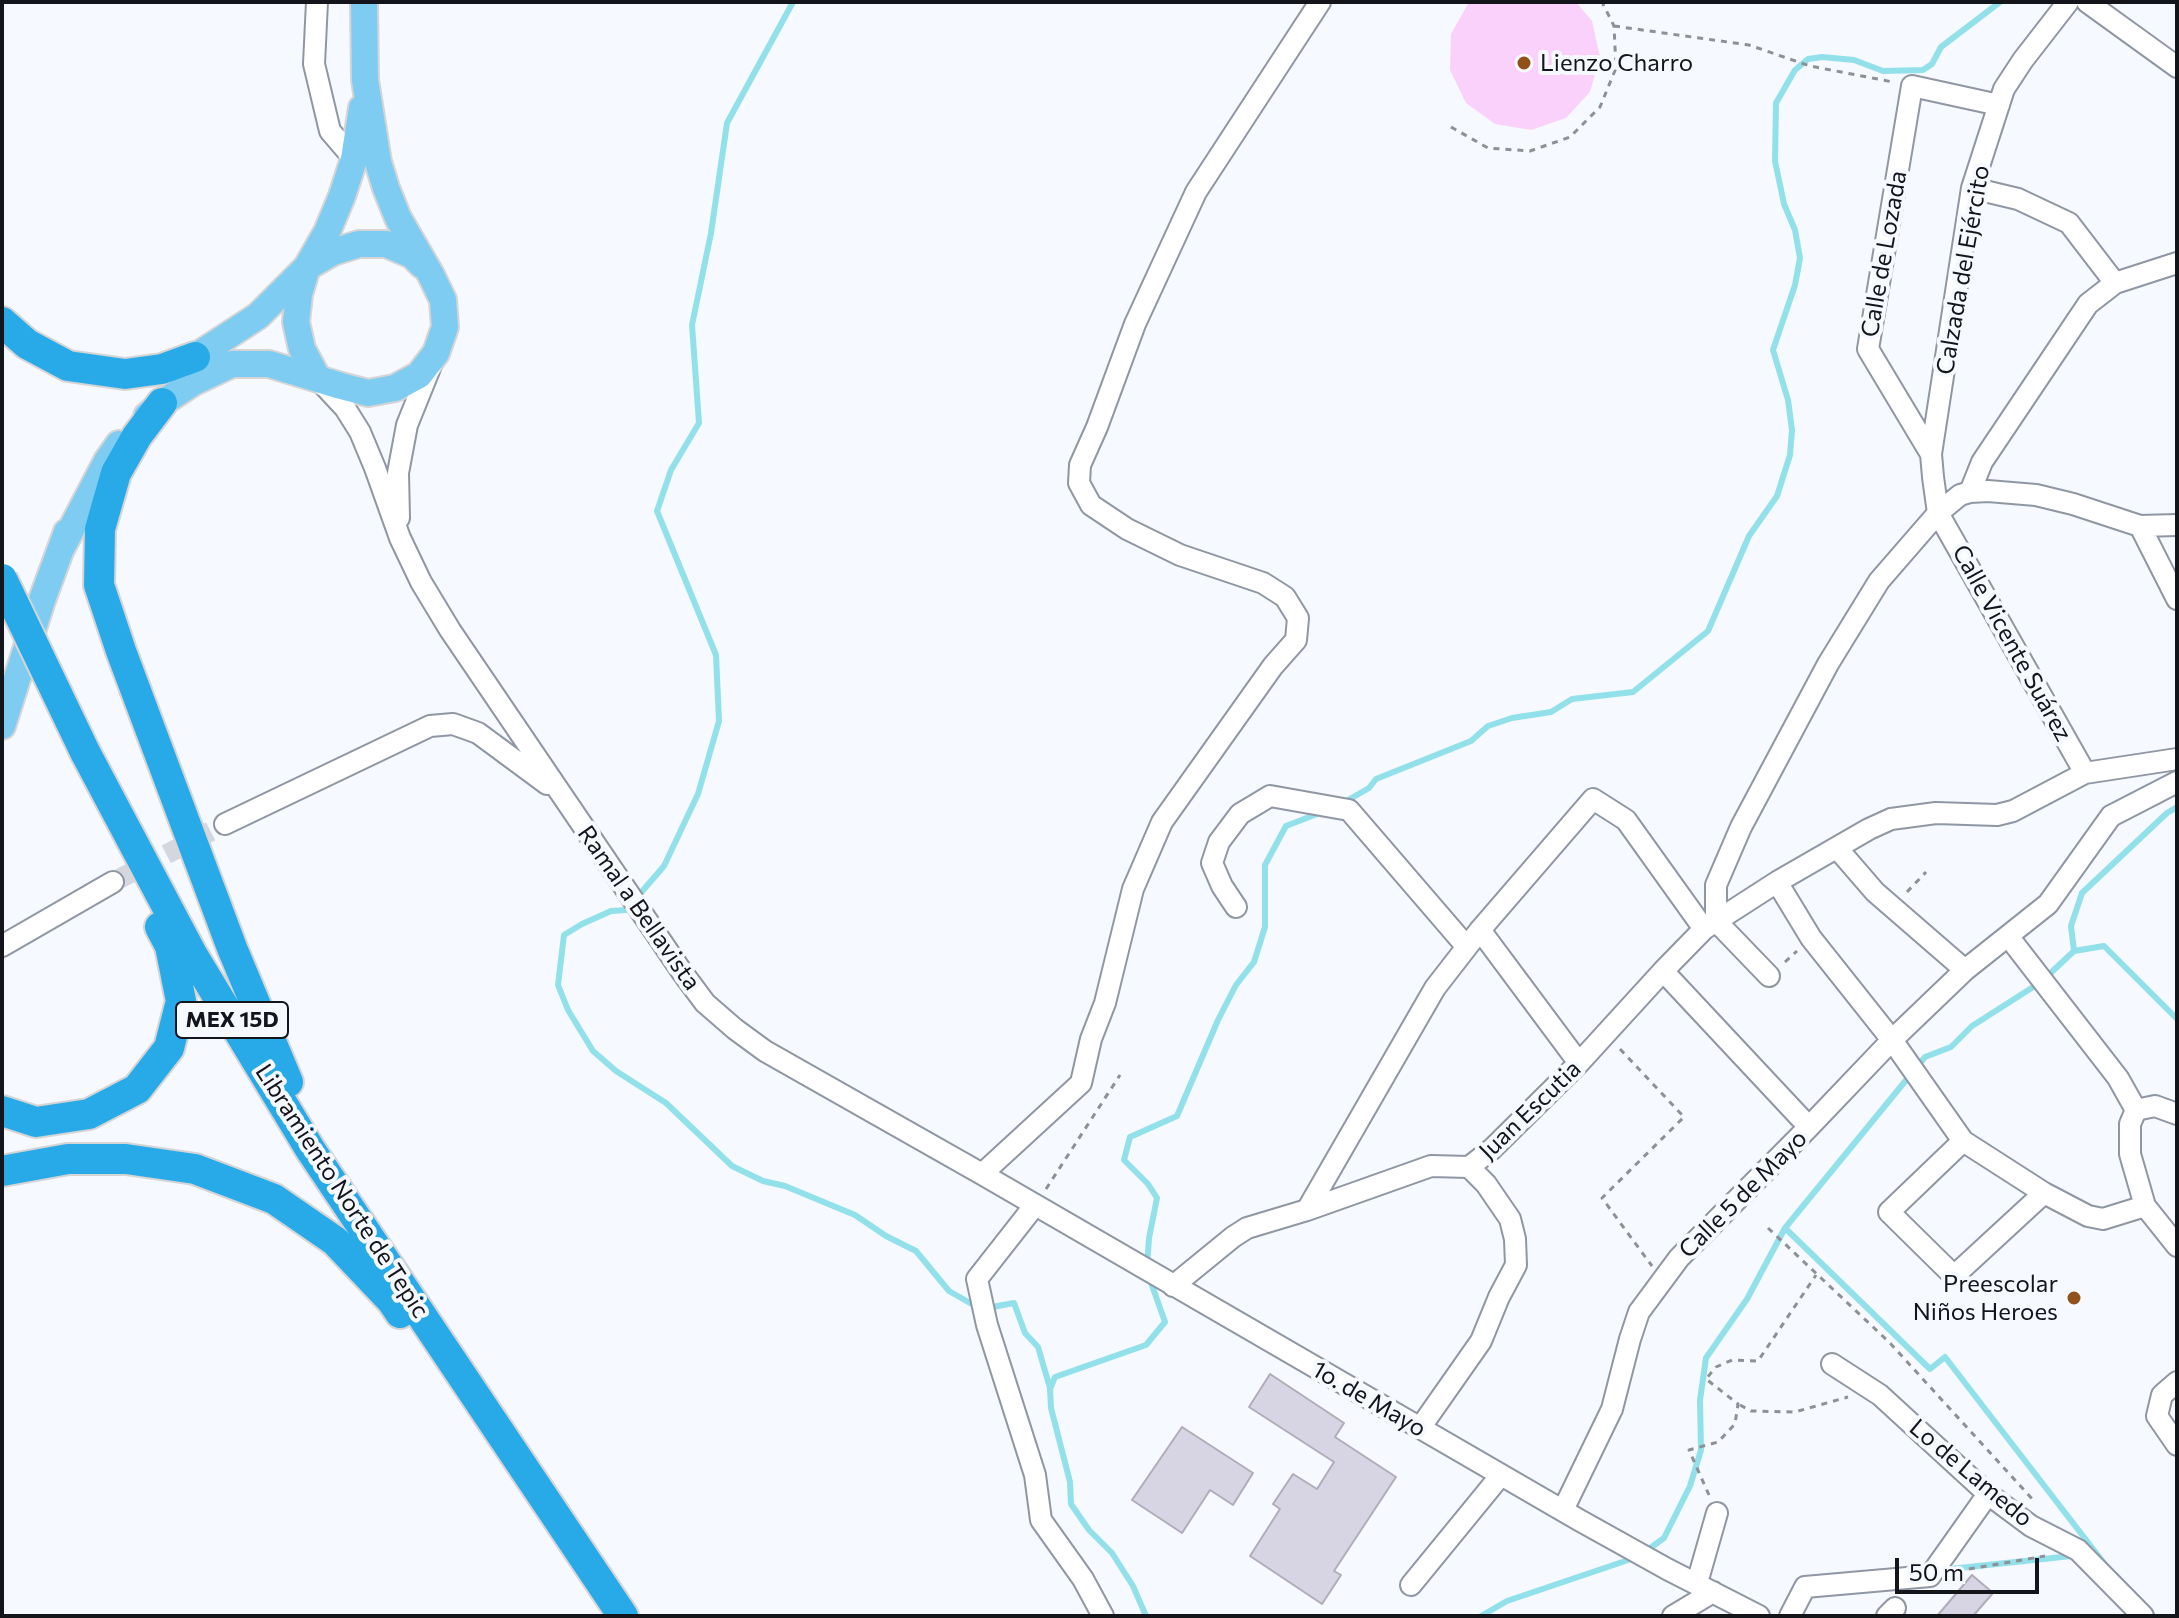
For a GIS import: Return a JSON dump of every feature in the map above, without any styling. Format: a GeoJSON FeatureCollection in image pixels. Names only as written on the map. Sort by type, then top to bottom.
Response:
{"type":"FeatureCollection","features":[{"type":"Feature","properties":{"kind":"highway"},"geometry":{"type":"LineString","coordinates":[[2,322],[27,344],[68,366],[125,374],[162,369],[195,357]]}},
{"type":"Feature","properties":{"kind":"highway"},"geometry":{"type":"LineString","coordinates":[[162,403],[137,436],[116,473],[100,529],[99,585],[126,666],[232,948],[290,1088],[396,1254],[396,1277]]}},
{"type":"Feature","properties":{"kind":"highway","name":"Libramiento Norte de Tepic"},"geometry":{"type":"LineString","coordinates":[[2,579],[85,752],[192,954],[310,1149],[623,1616]]}},
{"type":"Feature","properties":{"kind":"highway"},"geometry":{"type":"LineString","coordinates":[[2,1111],[36,1122],[89,1114],[137,1089],[169,1048],[181,1001],[170,946],[84,787],[85,752]]}},
{"type":"Feature","properties":{"kind":"highway"},"geometry":{"type":"LineString","coordinates":[[2,1171],[68,1159],[126,1159],[195,1169],[274,1199],[286,1207],[335,1241],[392,1301],[561,1557],[595,1576]]}},
{"type":"Feature","properties":{"kind":"main road"},"geometry":{"type":"LineString","coordinates":[[62,547],[107,461],[129,432],[162,403],[194,382],[232,364],[269,364],[368,393],[395,388],[419,375],[436,353],[445,327],[443,300],[398,218],[378,162],[365,80],[364,2]]}},
{"type":"Feature","properties":{"kind":"main road"},"geometry":{"type":"LineString","coordinates":[[318,379],[302,349],[296,322],[299,294],[307,267],[327,232],[342,196],[354,159],[365,80]]}},
{"type":"Feature","properties":{"kind":"main road"},"geometry":{"type":"LineString","coordinates":[[2,726],[76,501],[98,455],[151,393],[195,357],[258,316],[307,267],[333,252],[359,244],[386,244],[412,255],[431,275]]}},
{"type":"Feature","properties":{"kind":"street"},"geometry":{"type":"LineString","coordinates":[[317,2],[314,64],[330,131],[354,159]]}},
{"type":"Feature","properties":{"kind":"street"},"geometry":{"type":"LineString","coordinates":[[982,1174],[1081,1083],[1091,1039],[1105,1003],[1133,889],[1162,822],[1273,666],[1296,640],[1298,618],[1285,597],[1263,583],[1180,555],[1127,529],[1091,505],[1079,483],[1080,465],[1135,324],[1196,192],[1320,2]]}},
{"type":"Feature","properties":{"kind":"street","name":"Calzada del Ejército"},"geometry":{"type":"LineString","coordinates":[[1938,513],[1931,454],[1972,188],[2004,89],[2068,2]]}},
{"type":"Feature","properties":{"kind":"street"},"geometry":{"type":"LineString","coordinates":[[2087,2],[2177,67]]}},
{"type":"Feature","properties":{"kind":"street"},"geometry":{"type":"LineString","coordinates":[[1912,86],[1999,105]]}},
{"type":"Feature","properties":{"kind":"street","name":"Calle de Lozada"},"geometry":{"type":"LineString","coordinates":[[1912,86],[1868,349],[1931,454]]}},
{"type":"Feature","properties":{"kind":"street"},"geometry":{"type":"LineString","coordinates":[[1972,188],[2018,199],[2069,223],[2115,283]]}},
{"type":"Feature","properties":{"kind":"street"},"geometry":{"type":"LineString","coordinates":[[1970,492],[1982,462],[2088,304],[2115,283],[2177,263]]}},
{"type":"Feature","properties":{"kind":"street"},"geometry":{"type":"LineString","coordinates":[[400,538],[398,473],[407,425],[436,353]]}},
{"type":"Feature","properties":{"kind":"street","name":"Ramal a Bellavista"},"geometry":{"type":"LineString","coordinates":[[318,379],[345,408],[360,432],[400,538],[421,582],[450,630],[646,922],[705,1003],[765,1051],[982,1174]]}},
{"type":"Feature","properties":{"kind":"street"},"geometry":{"type":"LineString","coordinates":[[1710,925],[1716,885],[1741,827],[1828,664],[1879,581],[1938,513],[1960,495],[1988,491],[2036,495],[2140,526],[2177,525]]}},
{"type":"Feature","properties":{"kind":"street","name":"Calle Vicente Suárez"},"geometry":{"type":"LineString","coordinates":[[1938,513],[2085,773]]}},
{"type":"Feature","properties":{"kind":"street"},"geometry":{"type":"LineString","coordinates":[[2140,526],[2177,599]]}},
{"type":"Feature","properties":{"kind":"street"},"geometry":{"type":"LineString","coordinates":[[225,824],[430,726],[453,724],[478,733],[560,794]]}},
{"type":"Feature","properties":{"kind":"street","name":"Juan Escutia"},"geometry":{"type":"LineString","coordinates":[[1173,1286],[1247,1228],[1431,1166],[1469,1167],[1492,1149],[1579,1063],[1663,971],[1710,925],[1777,882],[1891,819],[1936,813],[1997,815],[2013,811],[2085,773],[2177,759]]}},
{"type":"Feature","properties":{"kind":"street","name":"Calle 5 de Mayo"},"geometry":{"type":"LineString","coordinates":[[1571,1515],[1612,1409],[1639,1312],[1679,1258],[1892,1040],[1965,970],[2048,904],[2111,816],[2177,782]]}},
{"type":"Feature","properties":{"kind":"street"},"geometry":{"type":"LineString","coordinates":[[1236,907],[1212,863],[1219,842],[1240,814],[1270,796],[1349,810],[1466,946]]}},
{"type":"Feature","properties":{"kind":"street"},"geometry":{"type":"LineString","coordinates":[[1307,1210],[1435,988],[1466,946],[1593,799],[1626,820],[1710,925],[1769,976]]}},
{"type":"Feature","properties":{"kind":"street"},"geometry":{"type":"LineString","coordinates":[[1837,848],[1875,892],[1965,970]]}},
{"type":"Feature","properties":{"kind":"street"},"geometry":{"type":"LineString","coordinates":[[2,946],[113,882]]}},
{"type":"Feature","properties":{"kind":"street"},"geometry":{"type":"LineString","coordinates":[[1777,882],[1811,938],[1892,1040],[1963,1141],[2044,1193],[2088,1216],[2103,1219],[2145,1206]]}},
{"type":"Feature","properties":{"kind":"street"},"geometry":{"type":"LineString","coordinates":[[1480,930],[1579,1063]]}},
{"type":"Feature","properties":{"kind":"street"},"geometry":{"type":"LineString","coordinates":[[2008,936],[2118,1078],[2136,1110]]}},
{"type":"Feature","properties":{"kind":"street"},"geometry":{"type":"LineString","coordinates":[[1663,971],[1809,1127]]}},
{"type":"Feature","properties":{"kind":"street"},"geometry":{"type":"LineString","coordinates":[[2136,1110],[2155,1106],[2177,1114]]}},
{"type":"Feature","properties":{"kind":"street"},"geometry":{"type":"LineString","coordinates":[[2136,1110],[2130,1124],[2130,1154],[2145,1206],[2177,1246]]}},
{"type":"Feature","properties":{"kind":"street"},"geometry":{"type":"LineString","coordinates":[[1963,1141],[1889,1212],[1954,1276],[2044,1193]]}},
{"type":"Feature","properties":{"kind":"street"},"geometry":{"type":"LineString","coordinates":[[1420,1428],[1481,1341],[1516,1265],[1510,1219],[1486,1184],[1469,1167]]}},
{"type":"Feature","properties":{"kind":"street","name":"1o. de Mayo"},"geometry":{"type":"LineString","coordinates":[[982,1174],[1571,1515],[1759,1616]]}},
{"type":"Feature","properties":{"kind":"street"},"geometry":{"type":"LineString","coordinates":[[1035,1205],[977,1279],[987,1325],[1035,1475],[1041,1520],[1083,1579],[1103,1616]]}},
{"type":"Feature","properties":{"kind":"street","name":"Lo de Lamedo"},"geometry":{"type":"LineString","coordinates":[[1832,1364],[1880,1395],[1988,1494],[2031,1526],[2078,1550],[2143,1616]]}},
{"type":"Feature","properties":{"kind":"street"},"geometry":{"type":"LineString","coordinates":[[2177,1382],[2162,1395],[2157,1416],[2177,1445]]}},
{"type":"Feature","properties":{"kind":"street"},"geometry":{"type":"LineString","coordinates":[[1411,1585],[1501,1475]]}},
{"type":"Feature","properties":{"kind":"street"},"geometry":{"type":"LineString","coordinates":[[1790,1616],[1805,1587],[1930,1576],[1988,1494]]}},
{"type":"Feature","properties":{"kind":"street"},"geometry":{"type":"LineString","coordinates":[[1673,1616],[1705,1588],[1717,1513]]}},
{"type":"Feature","properties":{"kind":"path"},"geometry":{"type":"LineString","coordinates":[[1451,127],[1488,148],[1530,151],[1570,137],[1600,107],[1616,68],[1614,26],[1602,2]]}},
{"type":"Feature","properties":{"kind":"path"},"geometry":{"type":"LineString","coordinates":[[1614,26],[1749,45],[1810,66],[1912,86]]}},
{"type":"Feature","properties":{"kind":"path"},"geometry":{"type":"LineString","coordinates":[[1892,907],[1926,872]]}},
{"type":"Feature","properties":{"kind":"path"},"geometry":{"type":"LineString","coordinates":[[1769,976],[1811,938]]}},
{"type":"Feature","properties":{"kind":"path"},"geometry":{"type":"LineString","coordinates":[[1607,1034],[1684,1117],[1602,1198],[1662,1280]]}},
{"type":"Feature","properties":{"kind":"path"},"geometry":{"type":"LineString","coordinates":[[1035,1205],[1120,1075]]}},
{"type":"Feature","properties":{"kind":"path"},"geometry":{"type":"LineString","coordinates":[[1768,1228],[1890,1343],[2039,1507]]}},
{"type":"Feature","properties":{"kind":"path"},"geometry":{"type":"LineString","coordinates":[[1816,1274],[1758,1361],[1732,1360],[1716,1367],[1706,1379],[1751,1411],[1795,1412],[1847,1398],[1880,1395]]}},
{"type":"Feature","properties":{"kind":"path"},"geometry":{"type":"LineString","coordinates":[[1717,1513],[1689,1450],[1718,1442],[1735,1424],[1738,1404]]}},
{"type":"Feature","properties":{"kind":"path"},"geometry":{"type":"LineString","coordinates":[[1930,1576],[2078,1550]]}},
{"type":"Feature","properties":{"kind":"shaded area","name":"Lienzo Charro"},"geometry":{"type":"Polygon","coordinates":[[[1469,2],[1576,2],[1592,21],[1600,57],[1590,92],[1566,118],[1531,130],[1495,124],[1466,103],[1450,70],[1451,34],[1469,2]]]}},
{"type":"Feature","properties":{"kind":"building"},"geometry":{"type":"Polygon","coordinates":[[[1270,1374],[1344,1423],[1335,1437],[1396,1477],[1334,1571],[1341,1575],[1322,1604],[1250,1556],[1280,1509],[1273,1504],[1293,1474],[1317,1489],[1334,1462],[1249,1407],[1270,1374]]]}},
{"type":"Feature","properties":{"kind":"building"},"geometry":{"type":"Polygon","coordinates":[[[1182,1427],[1253,1473],[1233,1505],[1210,1490],[1182,1533],[1132,1500],[1182,1427]]]}},
{"type":"Feature","properties":{"kind":"building"},"geometry":{"type":"Polygon","coordinates":[[[1972,1575],[1993,1593],[1973,1616],[1937,1616],[1972,1575]]]}},
{"type":"Feature","properties":{"kind":"waterway"},"geometry":{"type":"LineString","coordinates":[[793,2],[727,123],[711,233],[692,325],[699,423],[671,470],[657,511],[716,655],[719,721],[698,794],[664,866],[626,910],[611,911],[564,935],[558,985],[568,1010],[593,1051],[616,1071],[666,1103],[732,1166],[763,1181],[785,1186],[855,1215],[916,1251],[949,1291],[977,1307]]}},
{"type":"Feature","properties":{"kind":"waterway"},"geometry":{"type":"LineString","coordinates":[[1343,803],[1369,788],[1376,779],[1471,741],[1488,726],[1512,718],[1551,712],[1572,699],[1633,692],[1708,631],[1749,536],[1777,496],[1790,455],[1792,430],[1788,400],[1773,350],[1795,285],[1800,258],[1775,161],[1776,103],[1795,70],[1808,59],[1854,60],[1883,71],[1923,70],[1932,64],[1941,47],[2000,2]]}},
{"type":"Feature","properties":{"kind":"waterway"},"geometry":{"type":"LineString","coordinates":[[1646,1551],[1664,1538],[1690,1486],[1701,1450],[1700,1400],[1706,1358],[1747,1299],[1785,1228],[1925,1057],[1951,1047],[1972,1026],[2041,982],[2074,951],[2071,926],[2082,893],[2177,807]]}},
{"type":"Feature","properties":{"kind":"waterway"},"geometry":{"type":"LineString","coordinates":[[1147,1267],[1157,1198],[1124,1160],[1130,1137],[1177,1116],[1218,1020],[1236,985],[1254,962],[1265,927],[1265,865],[1286,826],[1322,812]]}},
{"type":"Feature","properties":{"kind":"waterway"},"geometry":{"type":"LineString","coordinates":[[2074,951],[2104,946],[2177,1019]]}},
{"type":"Feature","properties":{"kind":"waterway"},"geometry":{"type":"LineString","coordinates":[[1785,1228],[1930,1369],[1945,1357],[2110,1571]]}},
{"type":"Feature","properties":{"kind":"waterway"},"geometry":{"type":"LineString","coordinates":[[1146,1616],[1133,1586],[1112,1553],[1089,1530],[1071,1504],[1070,1482],[1051,1408],[1050,1389],[1055,1377],[1146,1345],[1165,1322],[1149,1277]]}},
{"type":"Feature","properties":{"kind":"waterway"},"geometry":{"type":"LineString","coordinates":[[987,1308],[1014,1303],[1025,1333],[1038,1347],[1050,1388]]}},
{"type":"Feature","properties":{"kind":"waterway"},"geometry":{"type":"LineString","coordinates":[[1941,1570],[2071,1556],[2076,1559]]}},
{"type":"Feature","properties":{"kind":"waterway"},"geometry":{"type":"LineString","coordinates":[[1481,1616],[1507,1601],[1637,1557]]}},
{"type":"Feature","properties":{"kind":"tunnel"},"geometry":{"type":"LineString","coordinates":[[113,882],[225,824]]}},
{"type":"Feature","properties":{"kind":"place","name":"Lienzo Charro"},"geometry":{"type":"Point","coordinates":[1524,63]}},
{"type":"Feature","properties":{"kind":"place","name":"Preescolar Niños Heroes"},"geometry":{"type":"Point","coordinates":[2074,1298]}}]}
